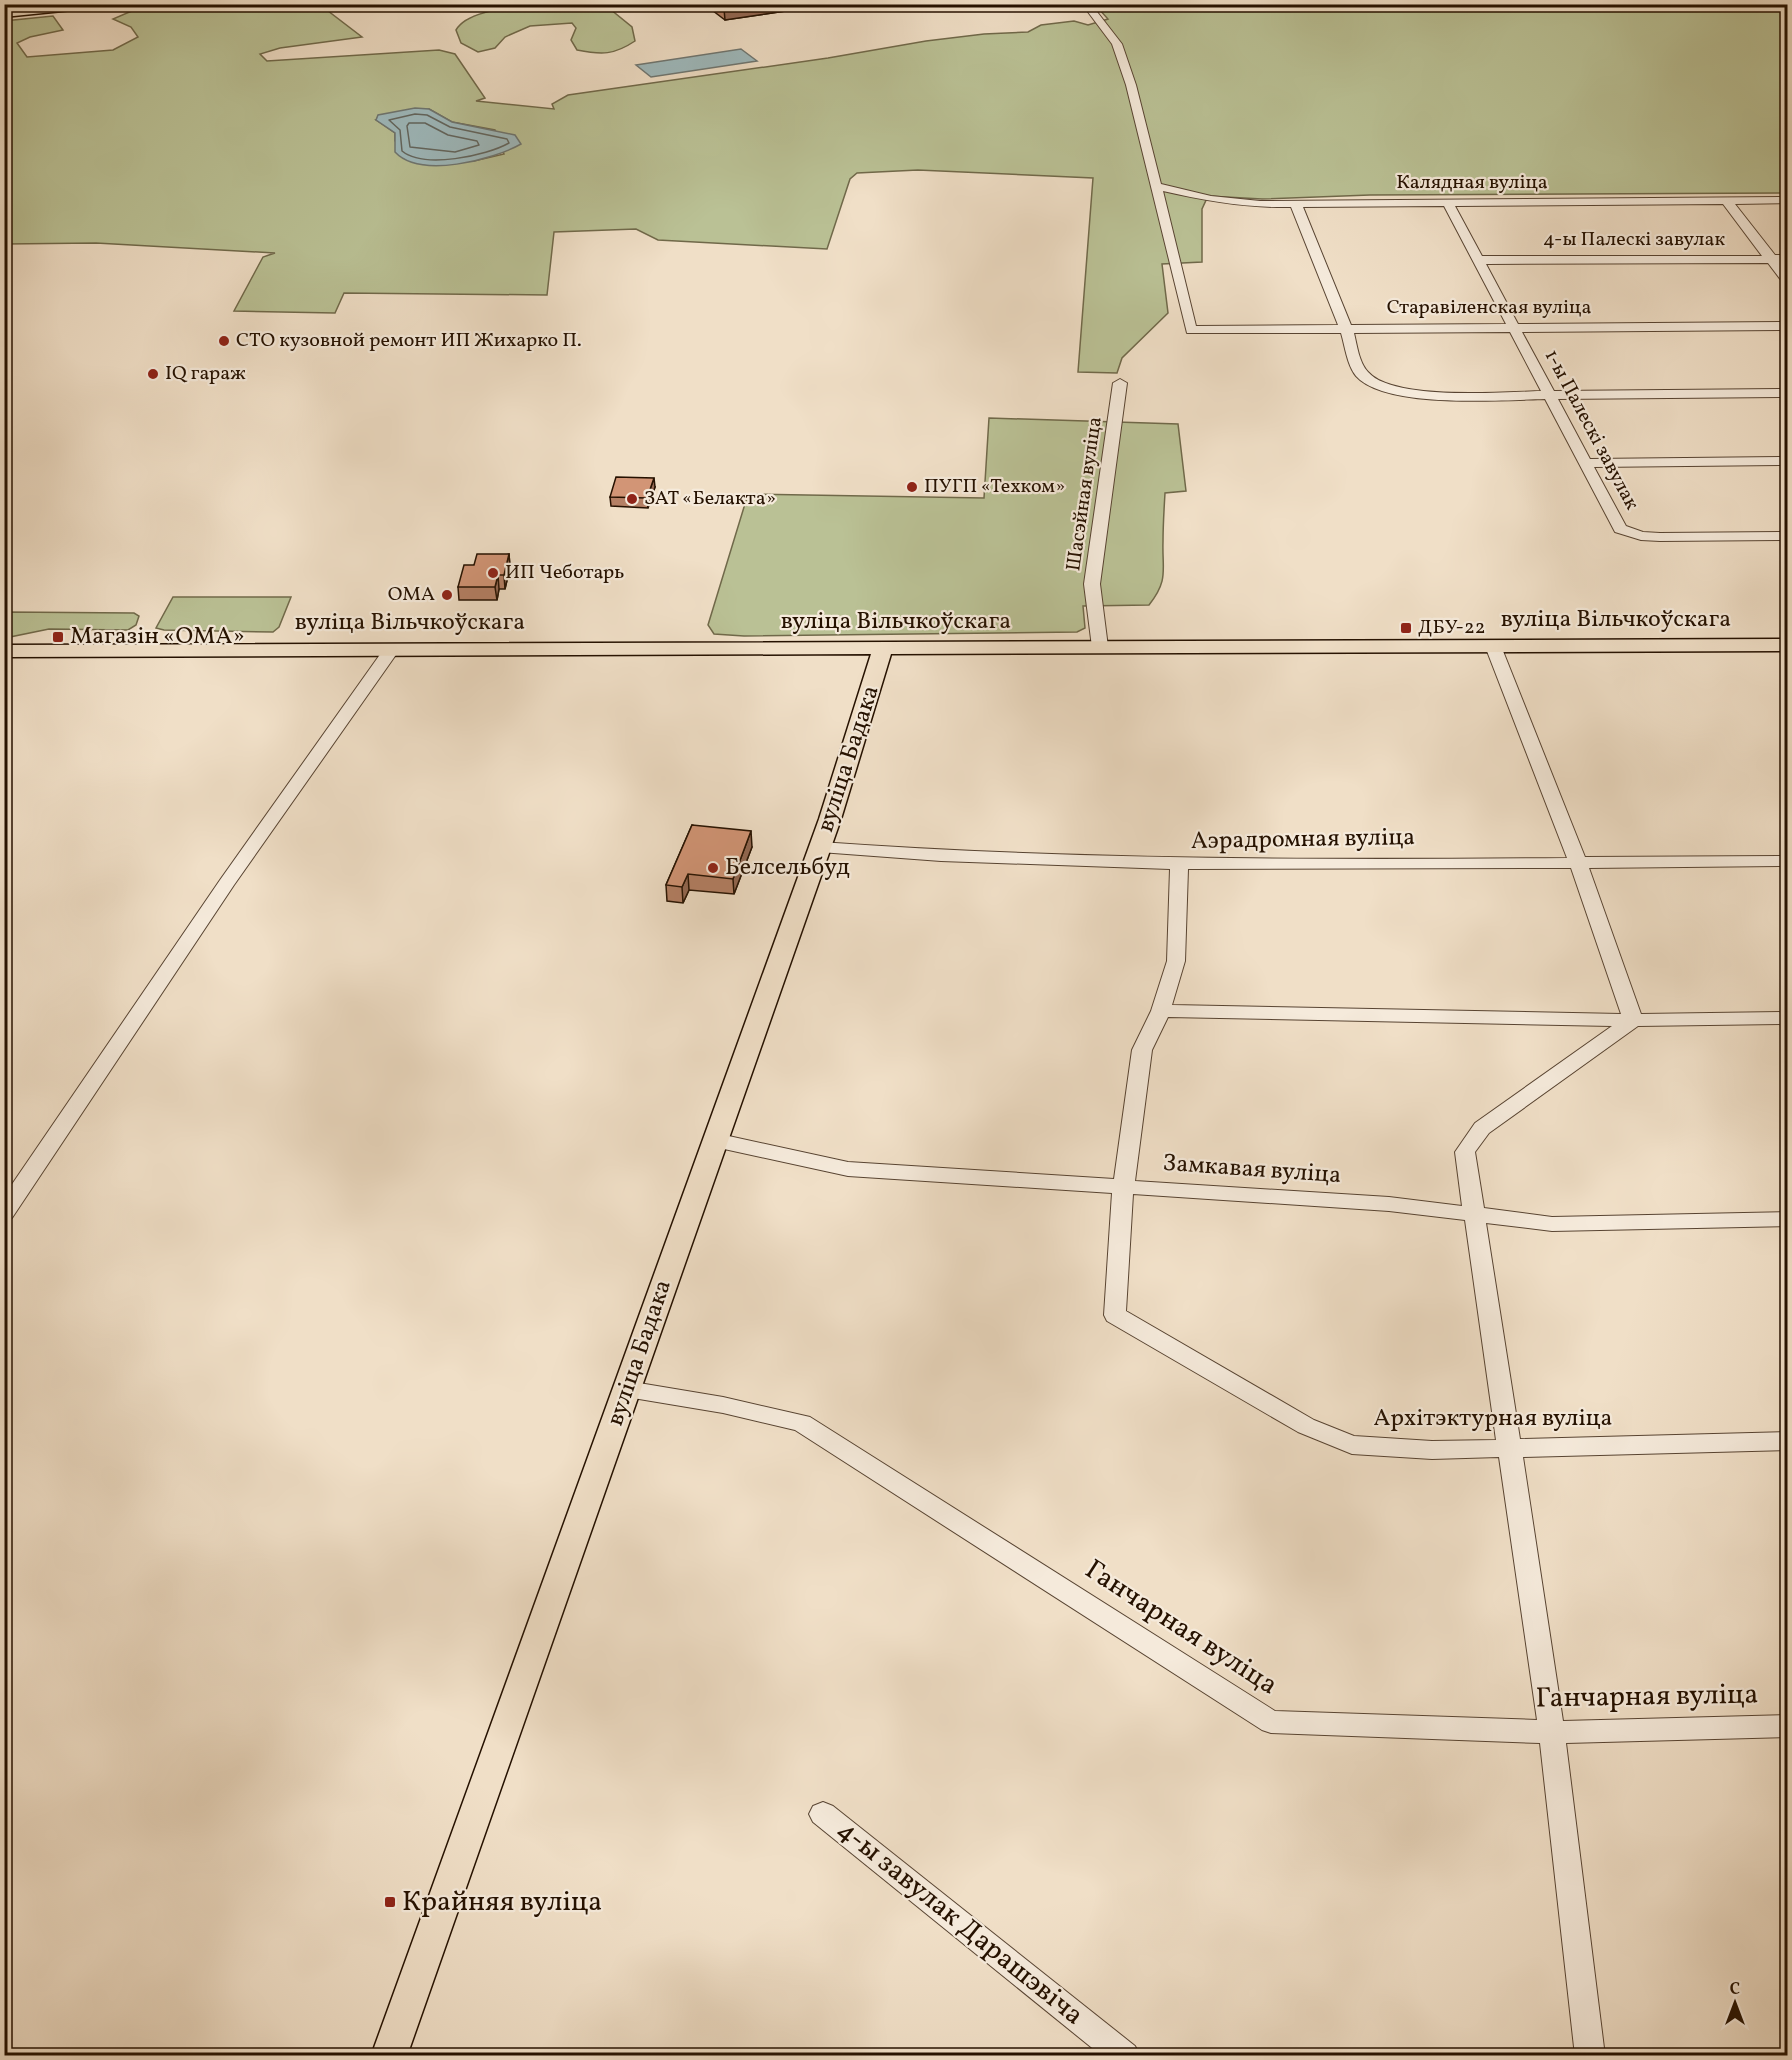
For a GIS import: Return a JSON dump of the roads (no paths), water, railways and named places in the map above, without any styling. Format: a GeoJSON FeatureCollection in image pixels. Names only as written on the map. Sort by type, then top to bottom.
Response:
{"type":"FeatureCollection","features":[{"type":"Feature","properties":{"kind":"main road"},"geometry":{"type":"LineString","coordinates":[[4,14],[102,4]]}},
{"type":"Feature","properties":{"kind":"main road","name":"вуліца Вільчкоўскага"},"geometry":{"type":"LineString","coordinates":[[4,651],[1788,645]]}},
{"type":"Feature","properties":{"kind":"main road","name":"вуліца Бадака"},"geometry":{"type":"LineString","coordinates":[[389,2055],[830,819],[883,648]]}},
{"type":"Feature","properties":{"kind":"street"},"geometry":{"type":"LineString","coordinates":[[1086,4],[1117,44],[1131,85],[1158,188]]}},
{"type":"Feature","properties":{"kind":"street","name":"Калядная вуліца"},"geometry":{"type":"LineString","coordinates":[[1158,188],[1210,199],[1296,205],[1447,201],[1788,200]]}},
{"type":"Feature","properties":{"kind":"street","name":"Старавіленская вуліца"},"geometry":{"type":"LineString","coordinates":[[1158,188],[1191,330],[1788,326]]}},
{"type":"Feature","properties":{"kind":"street"},"geometry":{"type":"LineString","coordinates":[[1726,200],[1788,280]]}},
{"type":"Feature","properties":{"kind":"street","name":"1-ы Палескі завулак"},"geometry":{"type":"LineString","coordinates":[[1447,201],[1620,529],[1641,536],[1660,537],[1788,536]]}},
{"type":"Feature","properties":{"kind":"street"},"geometry":{"type":"LineString","coordinates":[[1296,205],[1346,329],[1361,373],[1372,381],[1392,389],[1416,394],[1450,396],[1788,393]]}},
{"type":"Feature","properties":{"kind":"street","name":"4-ы Палескі завулак"},"geometry":{"type":"LineString","coordinates":[[1480,260],[1788,260]]}},
{"type":"Feature","properties":{"kind":"street","name":"Шасэйная вуліца"},"geometry":{"type":"LineString","coordinates":[[1100,647],[1092,584],[1120,383]]}},
{"type":"Feature","properties":{"kind":"street"},"geometry":{"type":"LineString","coordinates":[[1587,463],[1788,461]]}},
{"type":"Feature","properties":{"kind":"street"},"geometry":{"type":"LineString","coordinates":[[1493,646],[1578,862],[1633,1020]]}},
{"type":"Feature","properties":{"kind":"street"},"geometry":{"type":"LineString","coordinates":[[4,1213],[226,884],[392,649]]}},
{"type":"Feature","properties":{"kind":"street","name":"Аэрадромная вуліца"},"geometry":{"type":"LineString","coordinates":[[820,847],[930,856],[1179,865],[1788,861]]}},
{"type":"Feature","properties":{"kind":"street","name":"Архітэктурная вуліца"},"geometry":{"type":"LineString","coordinates":[[1179,865],[1176,961],[1161,1011],[1142,1050],[1123,1188],[1115,1315],[1306,1426],[1352,1446],[1432,1450],[1788,1441]]}},
{"type":"Feature","properties":{"kind":"street"},"geometry":{"type":"LineString","coordinates":[[1161,1011],[1633,1020],[1788,1018]]}},
{"type":"Feature","properties":{"kind":"street"},"geometry":{"type":"LineString","coordinates":[[1590,2055],[1552,1732],[1465,1152],[1482,1128],[1633,1020]]}},
{"type":"Feature","properties":{"kind":"street","name":"Замкавая вуліца"},"geometry":{"type":"LineString","coordinates":[[715,1140],[848,1169],[1389,1204],[1552,1224],[1788,1219]]}},
{"type":"Feature","properties":{"kind":"street","name":"Ганчарная вуліца"},"geometry":{"type":"LineString","coordinates":[[627,1389],[723,1405],[802,1423],[1271,1722],[1552,1732],[1788,1726]]}},
{"type":"Feature","properties":{"kind":"street","name":"4-ы завулак Дарашэвіча"},"geometry":{"type":"LineString","coordinates":[[823,1814],[1125,2055]]}},
{"type":"Feature","properties":{"kind":"water"},"geometry":{"type":"Polygon","coordinates":[[[741,49],[757,61],[651,77],[636,65],[741,49]]]}},
{"type":"Feature","properties":{"kind":"water"},"geometry":{"type":"Polygon","coordinates":[[[415,108],[429,109],[452,122],[515,135],[521,144],[493,156],[457,164],[438,166],[406,160],[395,152],[395,133],[376,120],[378,115],[415,108]]]}},
{"type":"Feature","properties":{"kind":"waterway"},"geometry":{"type":"LineString","coordinates":[[1766,4],[1788,7]]}},
{"type":"Feature","properties":{"kind":"place","name":"СТО кузовной ремонт ИП Жихарко П."},"geometry":{"type":"Point","coordinates":[224,341]}},
{"type":"Feature","properties":{"kind":"place","name":"IQ гараж"},"geometry":{"type":"Point","coordinates":[153,374]}},
{"type":"Feature","properties":{"kind":"place","name":"ПУГП «Техком»"},"geometry":{"type":"Point","coordinates":[912,487]}},
{"type":"Feature","properties":{"kind":"place","name":"ЗАТ «Белакта»"},"geometry":{"type":"Point","coordinates":[632,499]}},
{"type":"Feature","properties":{"kind":"place","name":"ИП Чеботарь"},"geometry":{"type":"Point","coordinates":[493,573]}},
{"type":"Feature","properties":{"kind":"place","name":"ОМА"},"geometry":{"type":"Point","coordinates":[447,595]}},
{"type":"Feature","properties":{"kind":"place","name":"ДБУ-22"},"geometry":{"type":"Point","coordinates":[1406,628]}},
{"type":"Feature","properties":{"kind":"place","name":"Магазін «ОМА»"},"geometry":{"type":"Point","coordinates":[58,637]}},
{"type":"Feature","properties":{"kind":"place","name":"Белсельбуд"},"geometry":{"type":"Point","coordinates":[713,868]}},
{"type":"Feature","properties":{"kind":"place","name":"Крайняя вуліца"},"geometry":{"type":"Point","coordinates":[390,1902]}}]}
